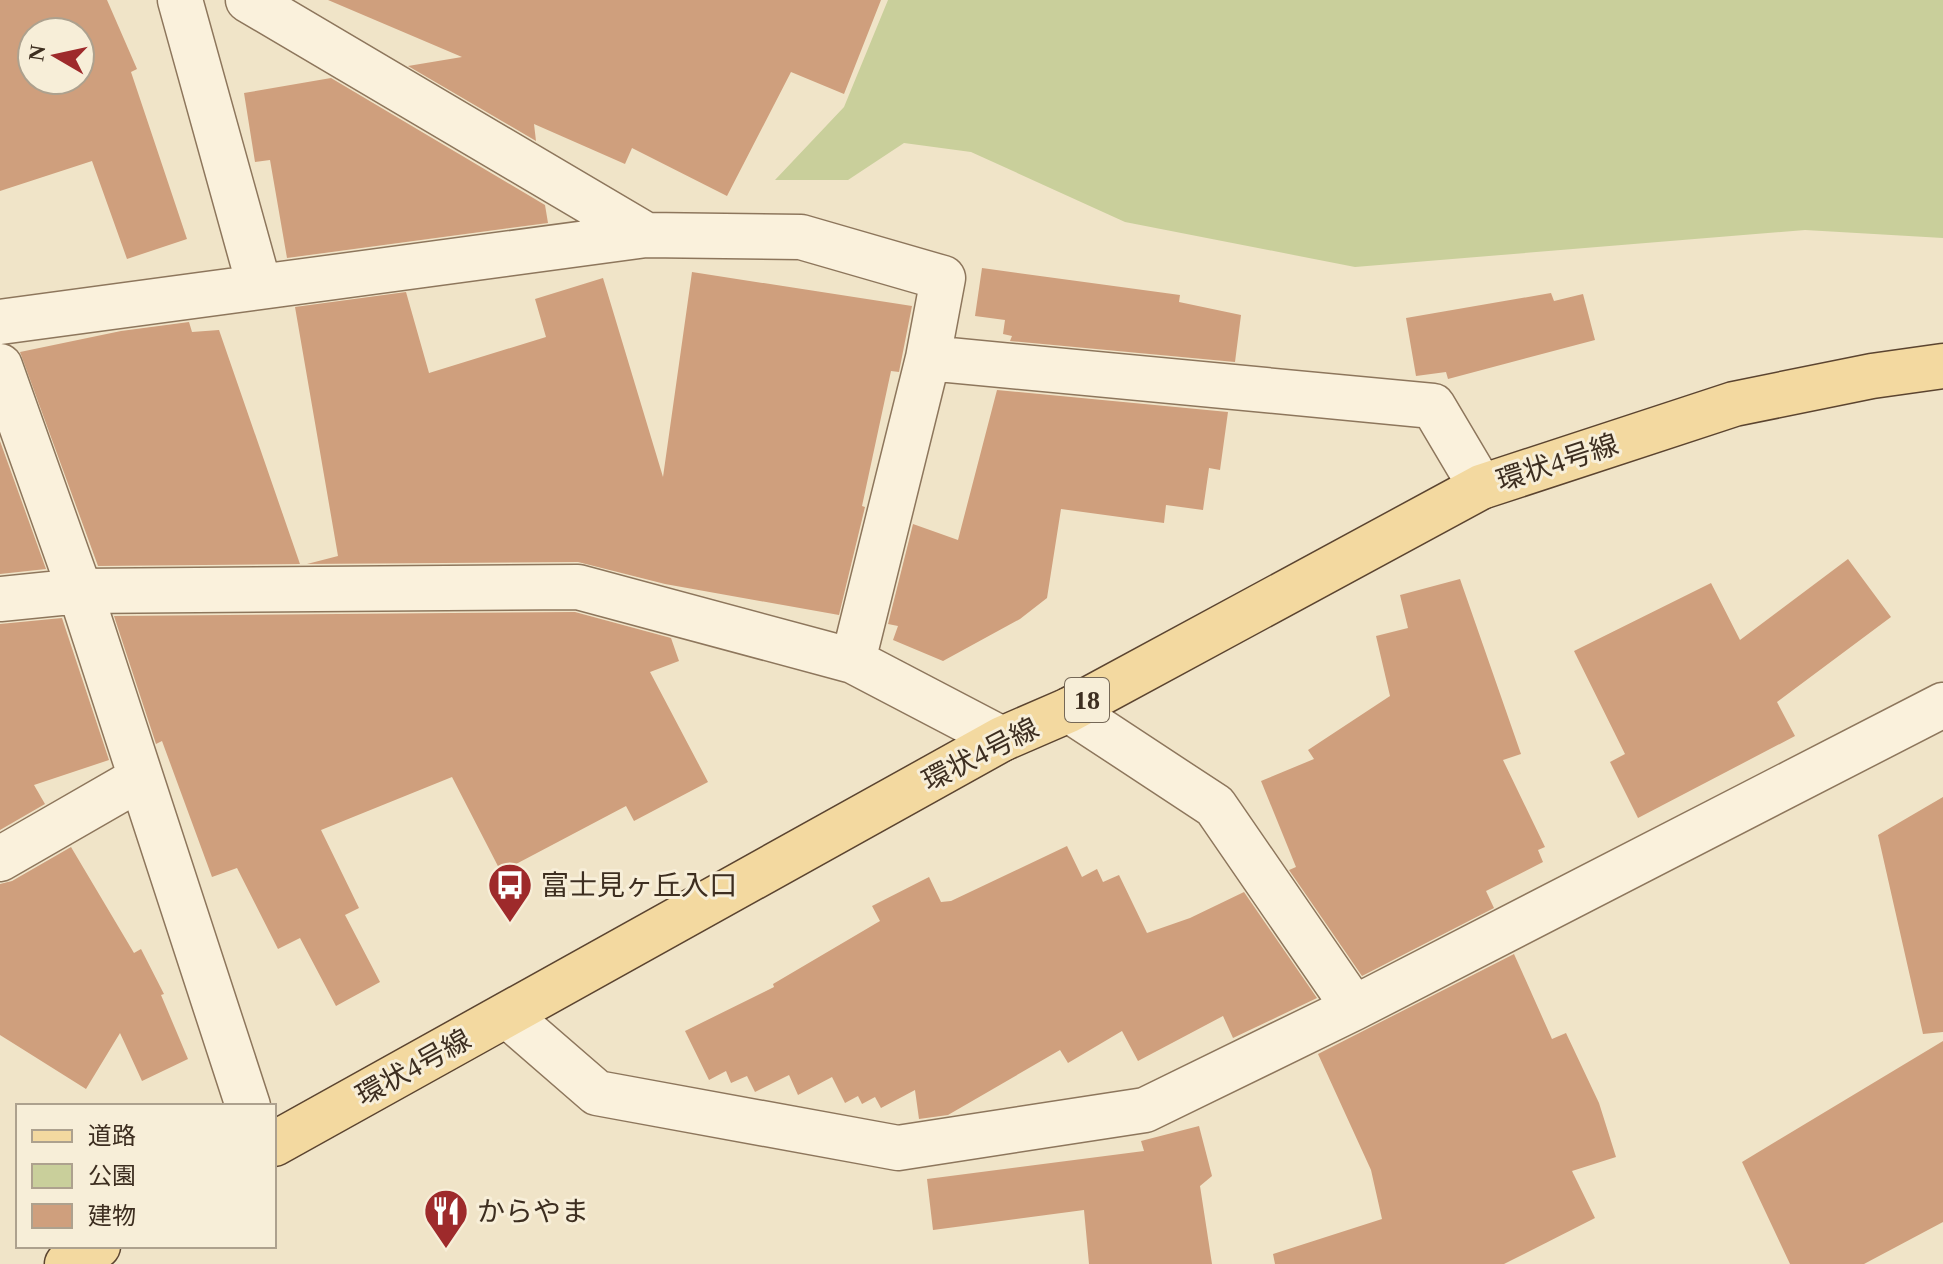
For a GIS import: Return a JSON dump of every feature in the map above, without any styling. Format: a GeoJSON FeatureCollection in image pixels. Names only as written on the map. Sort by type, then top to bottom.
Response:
{"type":"FeatureCollection","features":[{"type":"Feature","properties":{"kind":"main road","name":"環状4号線"},"geometry":{"type":"LineString","coordinates":[[276,1143],[1002,739],[1069,710],[1481,487],[1734,404],[1872,376],[1943,366]]}},
{"type":"Feature","properties":{"kind":"main road"},"geometry":{"type":"LineString","coordinates":[[67,1264],[95,1248]]}},
{"type":"Feature","properties":{"kind":"street"},"geometry":{"type":"LineString","coordinates":[[180,0],[259,285]]}},
{"type":"Feature","properties":{"kind":"street"},"geometry":{"type":"LineString","coordinates":[[248,0],[646,235]]}},
{"type":"Feature","properties":{"kind":"street"},"geometry":{"type":"LineString","coordinates":[[0,322],[646,235],[801,237],[943,278],[928,358],[853,661]]}},
{"type":"Feature","properties":{"kind":"street"},"geometry":{"type":"LineString","coordinates":[[928,358],[1433,406],[1481,487]]}},
{"type":"Feature","properties":{"kind":"street"},"geometry":{"type":"LineString","coordinates":[[0,366],[80,591],[247,1104]]}},
{"type":"Feature","properties":{"kind":"street"},"geometry":{"type":"LineString","coordinates":[[0,599],[80,591],[578,587],[853,661],[1002,739]]}},
{"type":"Feature","properties":{"kind":"street"},"geometry":{"type":"LineString","coordinates":[[507,1015],[597,1093],[898,1148],[1145,1110],[1354,1008],[1943,705]]}},
{"type":"Feature","properties":{"kind":"street"},"geometry":{"type":"LineString","coordinates":[[1069,710],[1215,806],[1354,1008]]}},
{"type":"Feature","properties":{"kind":"street"},"geometry":{"type":"LineString","coordinates":[[0,859],[139,779]]}},
{"type":"Feature","properties":{"kind":"green space"},"geometry":{"type":"Polygon","coordinates":[[[888,0],[1943,0],[1943,238],[1805,230],[1355,267],[1125,222],[971,152],[904,143],[848,180],[775,180],[844,107],[888,0]]]}},
{"type":"Feature","properties":{"kind":"building"},"geometry":{"type":"Polygon","coordinates":[[[0,0],[107,0],[137,69],[131,72],[187,239],[127,259],[92,161],[0,191],[0,0]]]}},
{"type":"Feature","properties":{"kind":"building"},"geometry":{"type":"Polygon","coordinates":[[[328,0],[881,0],[844,94],[791,72],[727,196],[632,148],[625,164],[534,124],[536,141],[408,66],[462,57],[328,0]]]}},
{"type":"Feature","properties":{"kind":"building"},"geometry":{"type":"Polygon","coordinates":[[[331,78],[545,205],[548,223],[287,258],[270,160],[255,162],[244,93],[331,78]]]}},
{"type":"Feature","properties":{"kind":"building"},"geometry":{"type":"Polygon","coordinates":[[[982,268],[1180,295],[1179,302],[1241,315],[1235,362],[1010,341],[1012,336],[1003,334],[1005,320],[975,316],[982,268]]]}},
{"type":"Feature","properties":{"kind":"building"},"geometry":{"type":"Polygon","coordinates":[[[692,272],[912,306],[899,372],[891,371],[862,506],[865,507],[839,615],[665,584],[578,562],[307,564],[338,556],[295,307],[406,292],[429,373],[546,337],[535,299],[603,278],[663,477],[692,272]]]}},
{"type":"Feature","properties":{"kind":"building"},"geometry":{"type":"Polygon","coordinates":[[[1551,293],[1554,301],[1583,294],[1595,340],[1448,379],[1446,372],[1416,376],[1406,318],[1551,293]]]}},
{"type":"Feature","properties":{"kind":"building"},"geometry":{"type":"Polygon","coordinates":[[[189,322],[192,332],[219,330],[300,564],[98,566],[20,352],[121,331],[189,322]]]}},
{"type":"Feature","properties":{"kind":"building"},"geometry":{"type":"Polygon","coordinates":[[[997,390],[1228,412],[1220,470],[1209,468],[1203,510],[1166,505],[1164,523],[1061,509],[1047,598],[1020,619],[943,661],[893,640],[898,626],[888,624],[913,524],[958,540],[997,390]]]}},
{"type":"Feature","properties":{"kind":"building"},"geometry":{"type":"Polygon","coordinates":[[[0,441],[46,569],[0,574],[0,441]]]}},
{"type":"Feature","properties":{"kind":"building"},"geometry":{"type":"Polygon","coordinates":[[[1848,559],[1891,617],[1777,702],[1795,736],[1638,818],[1610,762],[1625,754],[1574,651],[1711,583],[1740,640],[1848,559]]]}},
{"type":"Feature","properties":{"kind":"building"},"geometry":{"type":"Polygon","coordinates":[[[1460,579],[1521,754],[1503,760],[1545,847],[1538,850],[1543,862],[1486,891],[1494,908],[1362,976],[1289,870],[1296,867],[1261,781],[1314,759],[1308,750],[1390,696],[1376,636],[1408,628],[1400,595],[1460,579]]]}},
{"type":"Feature","properties":{"kind":"building"},"geometry":{"type":"Polygon","coordinates":[[[575,612],[671,638],[679,661],[650,672],[708,782],[634,821],[626,806],[501,872],[452,777],[321,830],[359,908],[345,915],[380,982],[336,1006],[300,938],[278,949],[237,868],[212,877],[162,741],[156,744],[114,616],[575,612]]]}},
{"type":"Feature","properties":{"kind":"building"},"geometry":{"type":"Polygon","coordinates":[[[62,618],[109,760],[34,785],[45,804],[0,830],[0,624],[62,618]]]}},
{"type":"Feature","properties":{"kind":"building"},"geometry":{"type":"Polygon","coordinates":[[[1943,797],[1943,1032],[1923,1034],[1878,835],[1943,797]]]}},
{"type":"Feature","properties":{"kind":"building"},"geometry":{"type":"Polygon","coordinates":[[[1067,846],[1082,877],[1097,869],[1103,882],[1119,875],[1147,933],[1190,918],[1244,892],[1317,998],[1233,1038],[1223,1016],[1138,1061],[1122,1031],[1068,1063],[1060,1050],[948,1115],[919,1119],[915,1090],[881,1108],[875,1097],[862,1104],[858,1096],[845,1103],[832,1077],[798,1095],[789,1075],[755,1092],[747,1076],[731,1083],[726,1071],[709,1080],[685,1031],[774,987],[773,984],[880,921],[872,906],[929,877],[941,902],[951,901],[1067,846]]]}},
{"type":"Feature","properties":{"kind":"building"},"geometry":{"type":"Polygon","coordinates":[[[71,847],[134,953],[141,949],[164,994],[161,995],[188,1059],[142,1081],[120,1033],[86,1089],[0,1035],[0,884],[12,881],[71,847]]]}},
{"type":"Feature","properties":{"kind":"building"},"geometry":{"type":"Polygon","coordinates":[[[1514,954],[1552,1039],[1566,1033],[1599,1103],[1616,1157],[1572,1171],[1595,1218],[1504,1264],[1275,1264],[1273,1254],[1382,1219],[1371,1170],[1318,1054],[1514,954]]]}},
{"type":"Feature","properties":{"kind":"building"},"geometry":{"type":"Polygon","coordinates":[[[1943,1041],[1943,1222],[1864,1264],[1790,1264],[1742,1162],[1943,1041]]]}},
{"type":"Feature","properties":{"kind":"building"},"geometry":{"type":"Polygon","coordinates":[[[1199,1126],[1212,1176],[1200,1186],[1212,1264],[1089,1264],[1084,1210],[933,1230],[927,1179],[1144,1151],[1141,1141],[1199,1126]]]}},
{"type":"Feature","properties":{"kind":"place","name":"富士見ヶ丘入口"},"geometry":{"type":"Point","coordinates":[510,924]}},
{"type":"Feature","properties":{"kind":"place","name":"からやま"},"geometry":{"type":"Point","coordinates":[446,1250]}}]}
